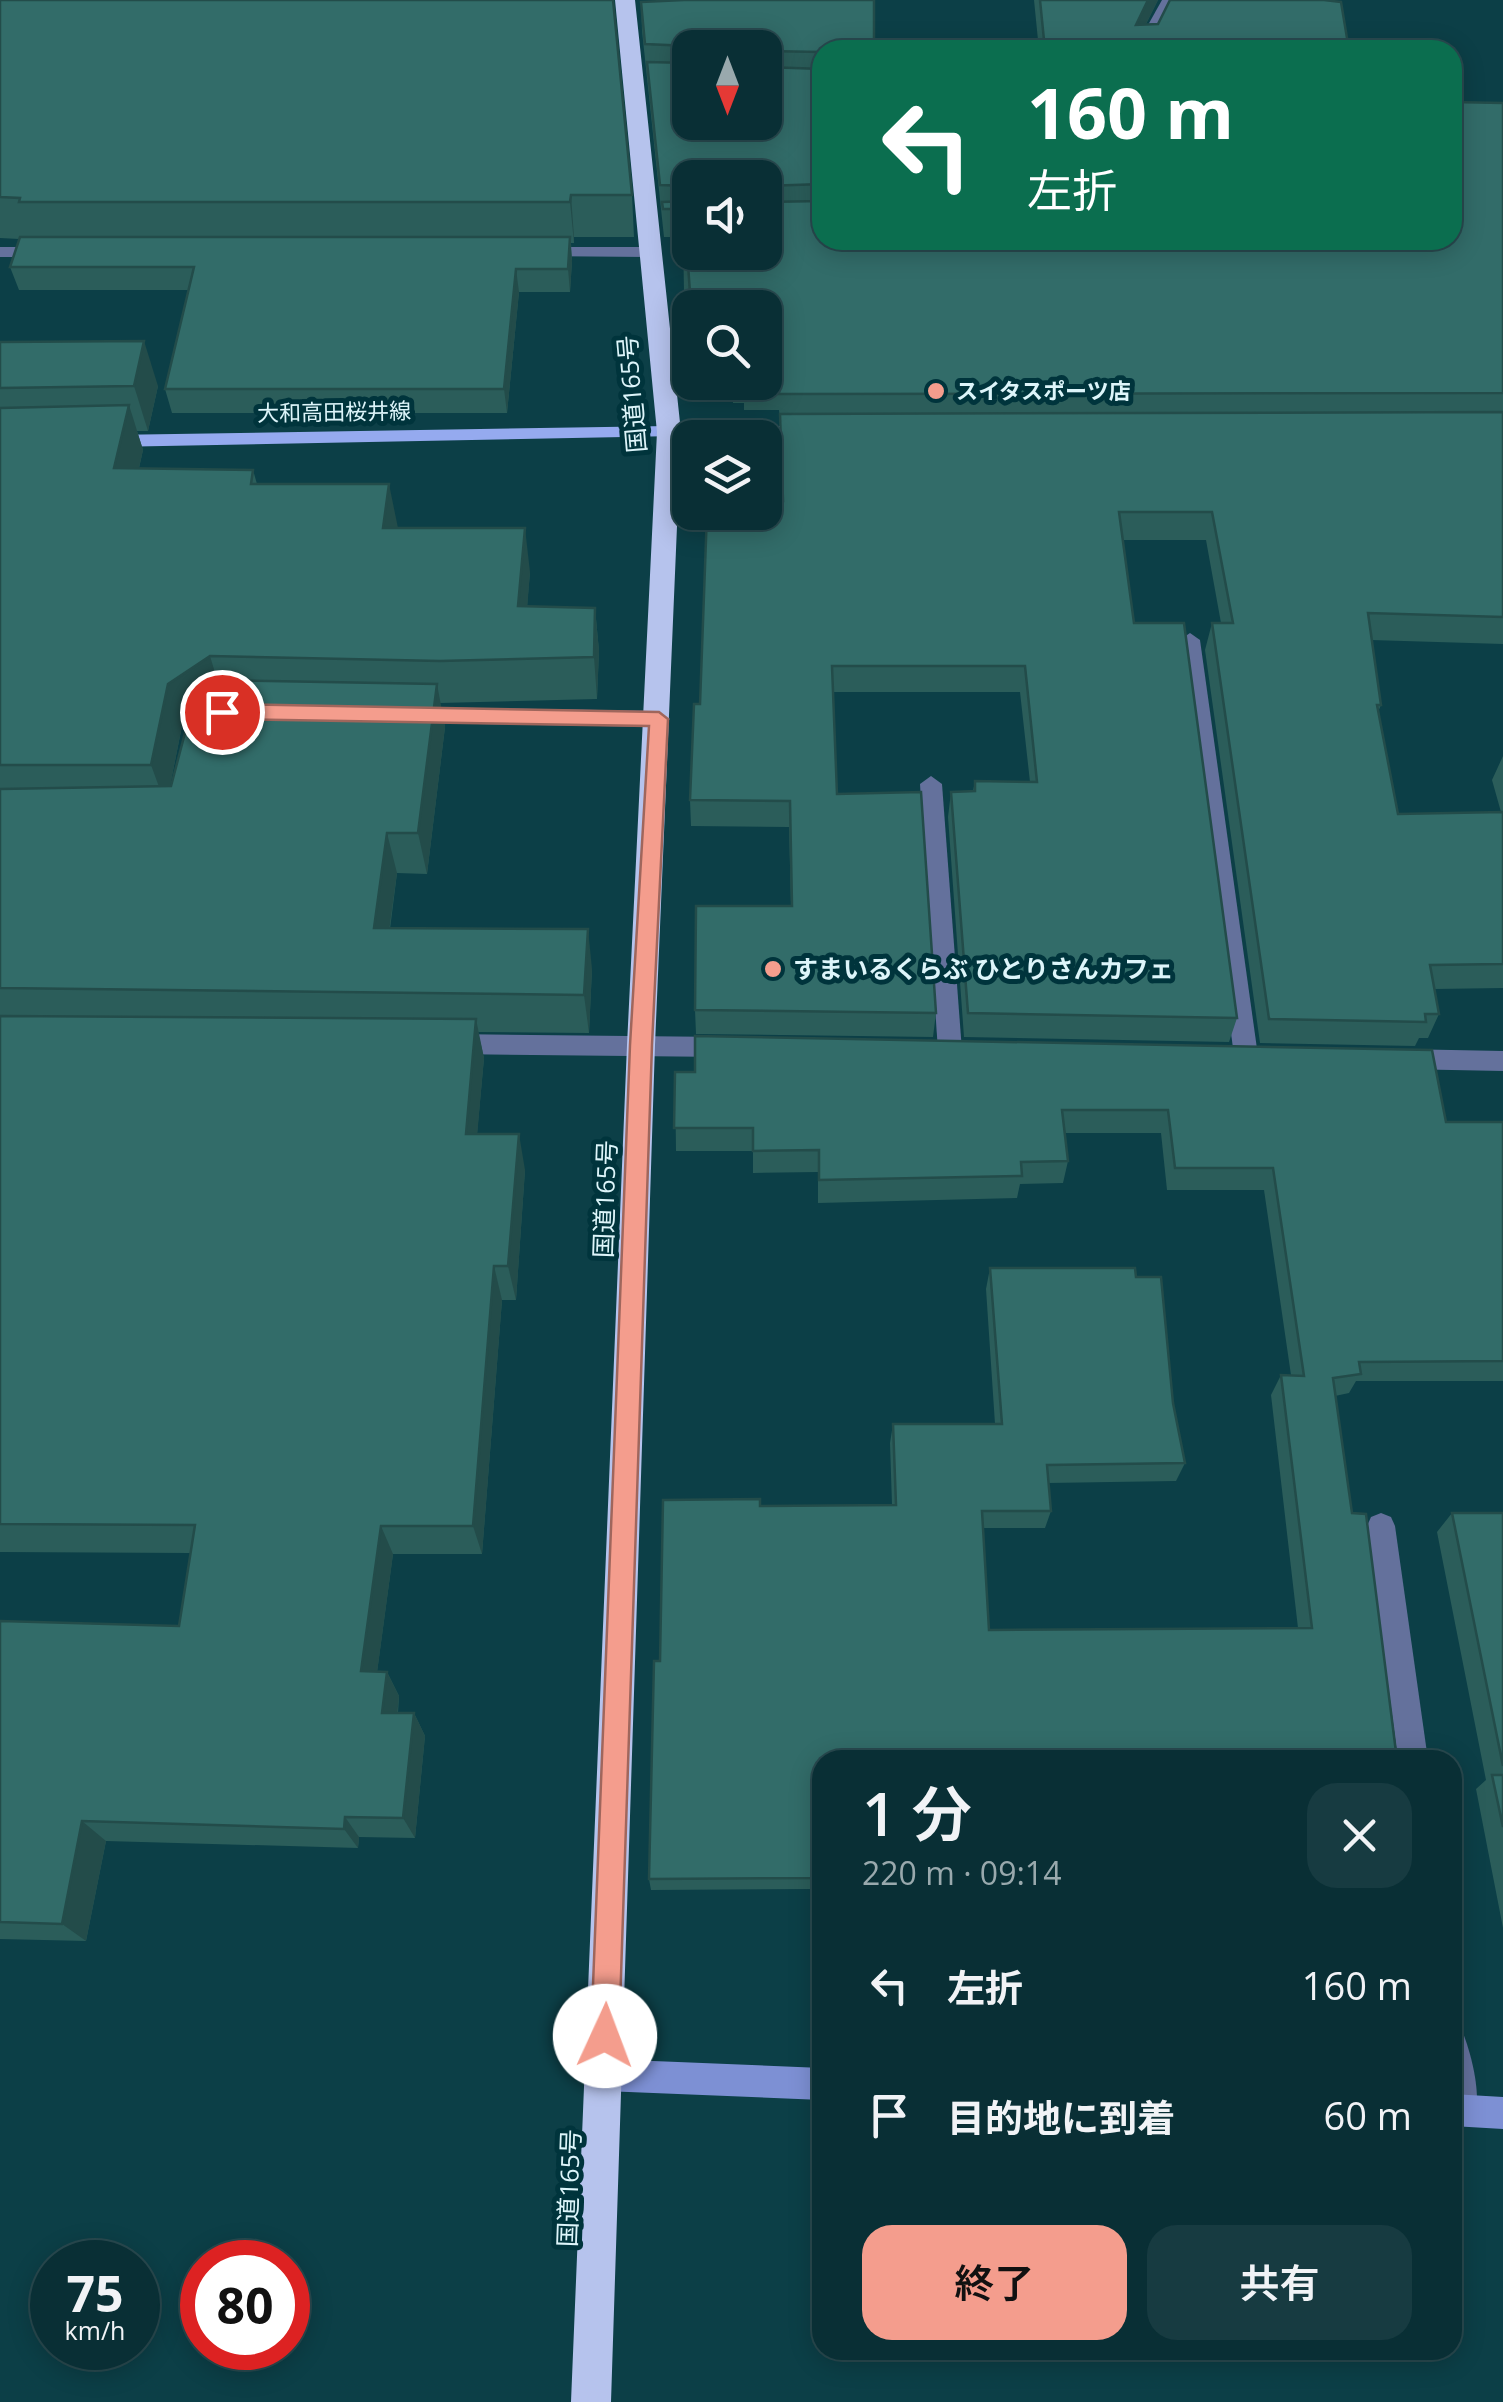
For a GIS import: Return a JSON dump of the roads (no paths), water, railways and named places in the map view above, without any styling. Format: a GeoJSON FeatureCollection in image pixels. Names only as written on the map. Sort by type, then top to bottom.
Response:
{"type":"FeatureCollection","features":[{"type":"Feature","properties":{"kind":"highway","name":"国道165号"},"geometry":{"type":"LineString","coordinates":[[590,2402],[641,1045],[670,432],[651,232],[642,81],[625,0]]}},
{"type":"Feature","properties":{"kind":"main road","name":"大和高田桜井線"},"geometry":{"type":"LineString","coordinates":[[98,441],[670,432]]}},
{"type":"Feature","properties":{"kind":"street"},"geometry":{"type":"LineString","coordinates":[[1148,40],[1170,0]]}},
{"type":"Feature","properties":{"kind":"street"},"geometry":{"type":"LineString","coordinates":[[510,252],[651,232]]}},
{"type":"Feature","properties":{"kind":"street"},"geometry":{"type":"LineString","coordinates":[[0,252],[59,252]]}},
{"type":"Feature","properties":{"kind":"street"},"geometry":{"type":"LineString","coordinates":[[670,432],[828,432]]}},
{"type":"Feature","properties":{"kind":"street"},"geometry":{"type":"LineString","coordinates":[[1190,640],[1246,1056]]}},
{"type":"Feature","properties":{"kind":"street"},"geometry":{"type":"LineString","coordinates":[[381,714],[659,719]]}},
{"type":"Feature","properties":{"kind":"street"},"geometry":{"type":"LineString","coordinates":[[932,784],[950,1051]]}},
{"type":"Feature","properties":{"kind":"street"},"geometry":{"type":"LineString","coordinates":[[427,1044],[757,1047]]}},
{"type":"Feature","properties":{"kind":"street"},"geometry":{"type":"LineString","coordinates":[[1384,1059],[1503,1061]]}},
{"type":"Feature","properties":{"kind":"street"},"geometry":{"type":"LineString","coordinates":[[1381,1526],[1412,1750]]}},
{"type":"Feature","properties":{"kind":"street"},"geometry":{"type":"LineString","coordinates":[[604,2076],[812,2084]]}},
{"type":"Feature","properties":{"kind":"street"},"geometry":{"type":"LineString","coordinates":[[1462,2111],[1503,2112]]}},
{"type":"Feature","properties":{"kind":"place","name":"スイタスポーツ店"},"geometry":{"type":"Point","coordinates":[936,391]}},
{"type":"Feature","properties":{"kind":"place","name":"すまいるくらぶ ひとりさんカフェ"},"geometry":{"type":"Point","coordinates":[773,969]}}]}
